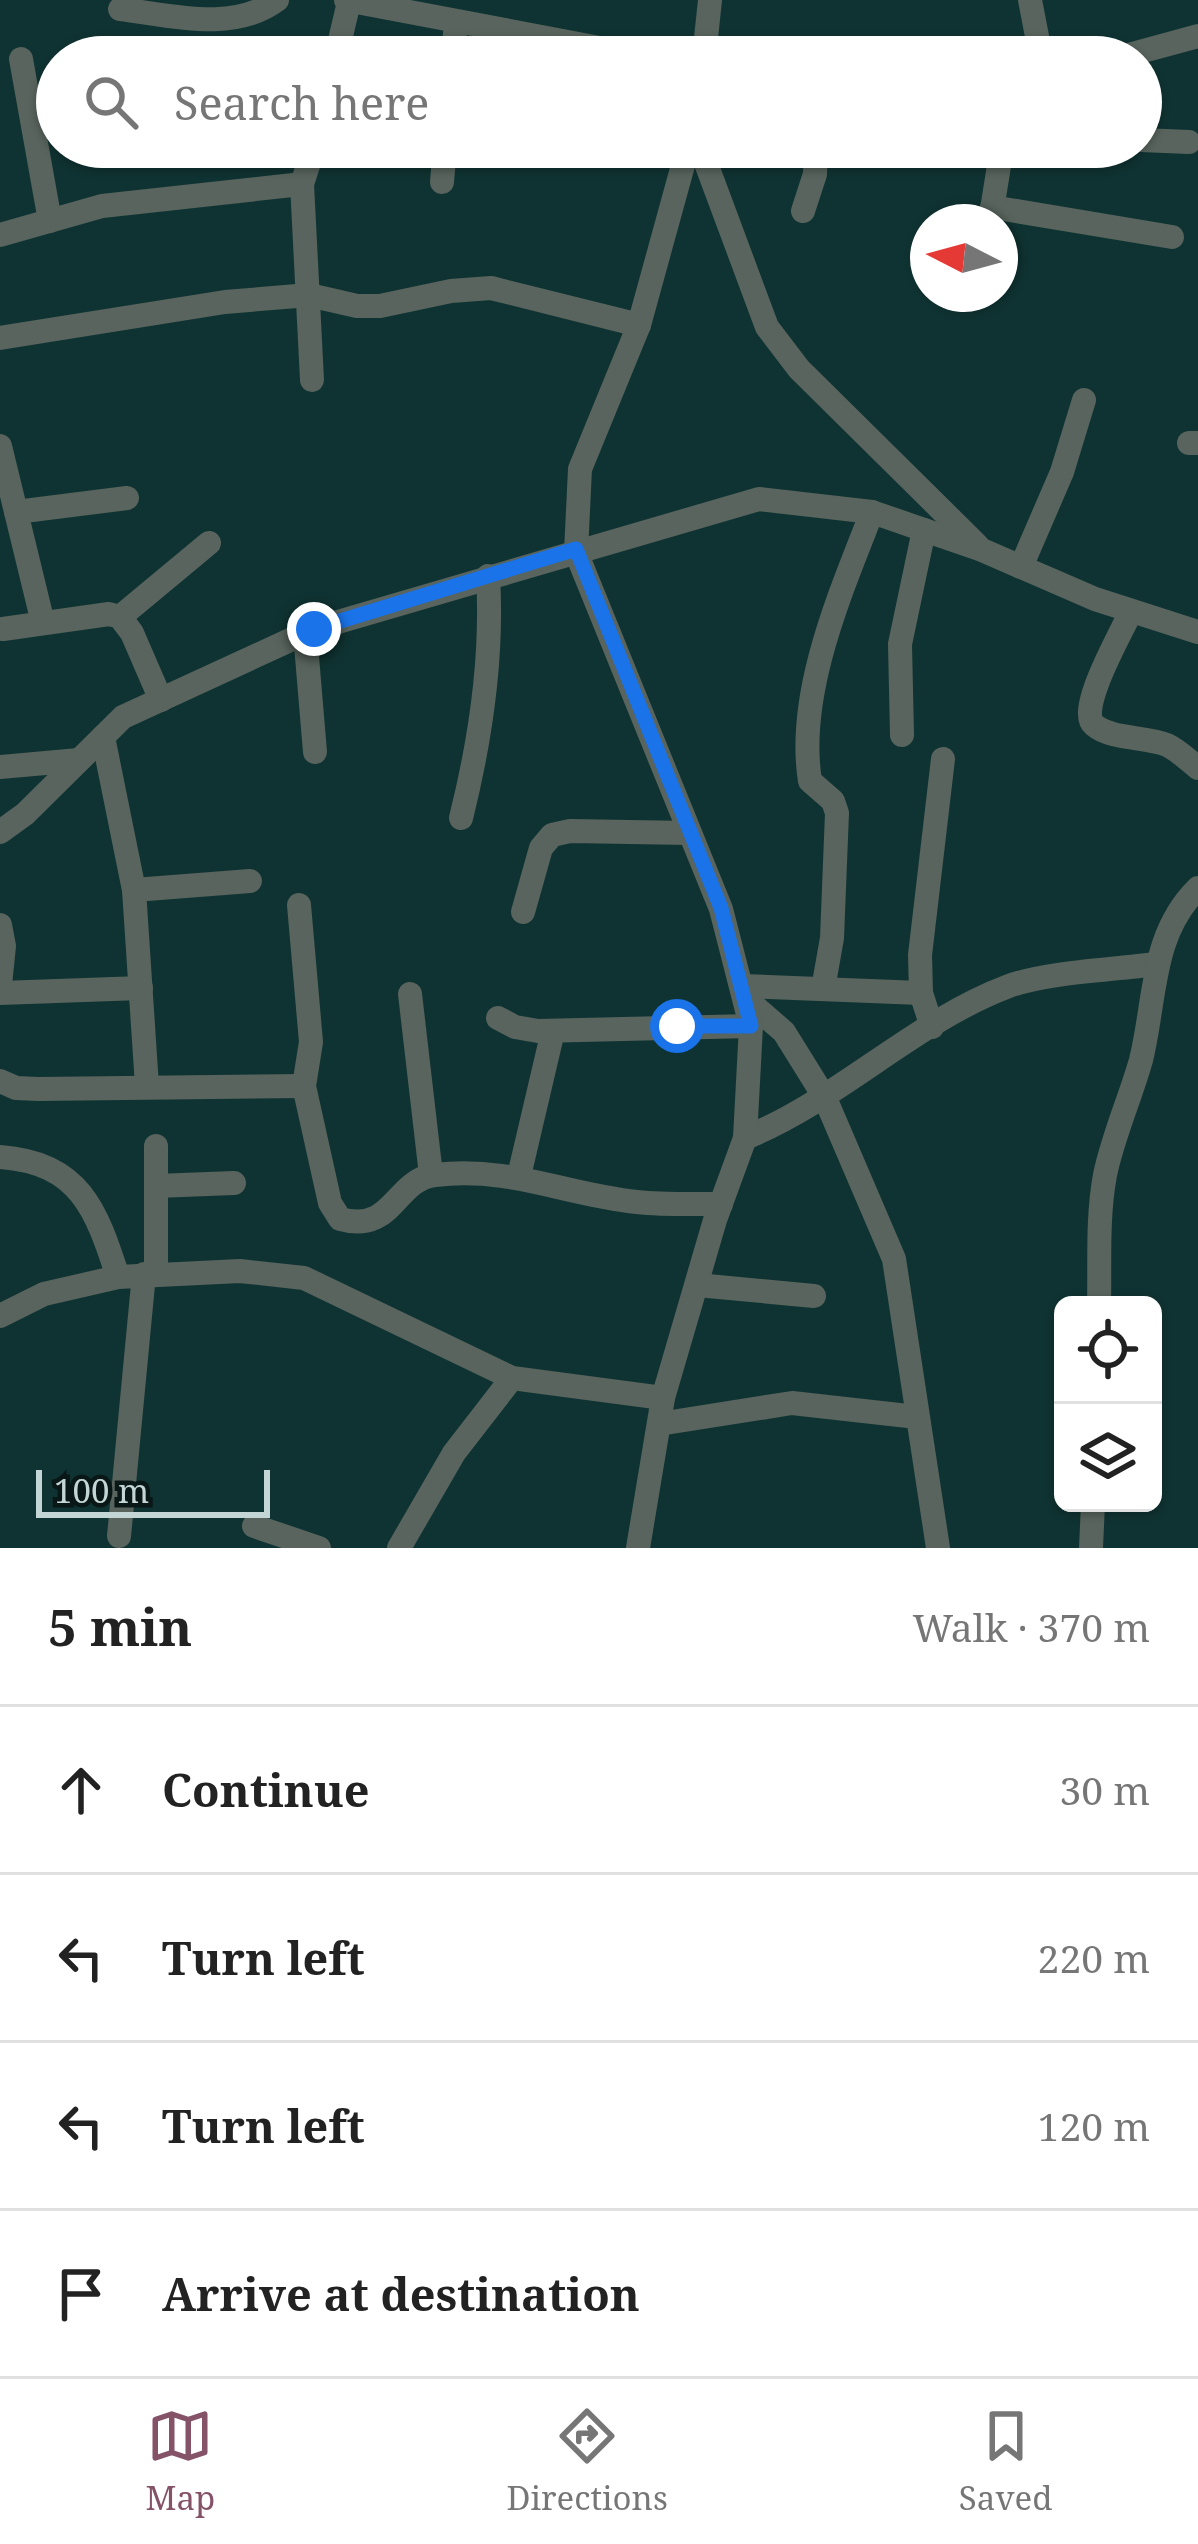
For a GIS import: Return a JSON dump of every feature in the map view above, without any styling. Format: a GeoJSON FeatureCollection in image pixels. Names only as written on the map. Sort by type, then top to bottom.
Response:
{"type":"FeatureCollection","features":[{"type":"Feature","properties":{"kind":"street"},"geometry":{"type":"LineString","coordinates":[[119,9],[233,18],[277,0]]}},
{"type":"Feature","properties":{"kind":"street"},"geometry":{"type":"LineString","coordinates":[[706,36],[710,0]]}},
{"type":"Feature","properties":{"kind":"street"},"geometry":{"type":"LineString","coordinates":[[1030,0],[1037,36]]}},
{"type":"Feature","properties":{"kind":"street"},"geometry":{"type":"LineString","coordinates":[[340,36],[348,1],[532,36]]}},
{"type":"Feature","properties":{"kind":"street"},"geometry":{"type":"LineString","coordinates":[[455,36],[456,22]]}},
{"type":"Feature","properties":{"kind":"street"},"geometry":{"type":"LineString","coordinates":[[1162,46],[1198,36]]}},
{"type":"Feature","properties":{"kind":"street"},"geometry":{"type":"LineString","coordinates":[[21,59],[36,143]]}},
{"type":"Feature","properties":{"kind":"street"},"geometry":{"type":"LineString","coordinates":[[1162,141],[1189,142]]}},
{"type":"Feature","properties":{"kind":"street"},"geometry":{"type":"LineString","coordinates":[[41,168],[50,221]]}},
{"type":"Feature","properties":{"kind":"street"},"geometry":{"type":"LineString","coordinates":[[307,168],[302,184],[312,380]]}},
{"type":"Feature","properties":{"kind":"street"},"geometry":{"type":"LineString","coordinates":[[442,182],[443,168]]}},
{"type":"Feature","properties":{"kind":"street"},"geometry":{"type":"LineString","coordinates":[[638,1548],[663,1398],[745,1138],[752,1075],[751,1026],[721,908],[576,549],[580,469],[639,325],[682,168]]}},
{"type":"Feature","properties":{"kind":"street"},"geometry":{"type":"LineString","coordinates":[[708,168],[767,327],[799,369],[982,550]]}},
{"type":"Feature","properties":{"kind":"street"},"geometry":{"type":"LineString","coordinates":[[803,211],[815,168]]}},
{"type":"Feature","properties":{"kind":"street"},"geometry":{"type":"LineString","coordinates":[[993,204],[999,168]]}},
{"type":"Feature","properties":{"kind":"street"},"geometry":{"type":"LineString","coordinates":[[0,235],[102,206],[302,184]]}},
{"type":"Feature","properties":{"kind":"street"},"geometry":{"type":"LineString","coordinates":[[1018,217],[1172,237]]}},
{"type":"Feature","properties":{"kind":"street"},"geometry":{"type":"LineString","coordinates":[[0,338],[225,302],[309,295],[380,306],[491,288],[639,325]]}},
{"type":"Feature","properties":{"kind":"street"},"geometry":{"type":"LineString","coordinates":[[1021,567],[1062,472],[1084,400]]}},
{"type":"Feature","properties":{"kind":"street"},"geometry":{"type":"LineString","coordinates":[[0,446],[43,623]]}},
{"type":"Feature","properties":{"kind":"street"},"geometry":{"type":"LineString","coordinates":[[16,512],[127,498]]}},
{"type":"Feature","properties":{"kind":"street"},"geometry":{"type":"LineString","coordinates":[[0,832],[25,814],[124,717],[305,633],[576,549],[759,499],[872,512],[1198,632]]}},
{"type":"Feature","properties":{"kind":"street"},"geometry":{"type":"LineString","coordinates":[[824,989],[832,938],[837,812],[833,801],[810,781],[806,758],[819,663],[872,512]]}},
{"type":"Feature","properties":{"kind":"street"},"geometry":{"type":"LineString","coordinates":[[902,735],[900,644],[924,530]]}},
{"type":"Feature","properties":{"kind":"street"},"geometry":{"type":"LineString","coordinates":[[121,617],[209,542]]}},
{"type":"Feature","properties":{"kind":"street"},"geometry":{"type":"LineString","coordinates":[[461,818],[482,724],[491,629],[488,576]]}},
{"type":"Feature","properties":{"kind":"street"},"geometry":{"type":"LineString","coordinates":[[1132,611],[1091,694],[1088,716],[1106,730],[1169,746],[1198,768]]}},
{"type":"Feature","properties":{"kind":"street"},"geometry":{"type":"LineString","coordinates":[[3,629],[109,614],[121,617]]}},
{"type":"Feature","properties":{"kind":"street"},"geometry":{"type":"LineString","coordinates":[[121,617],[161,700]]}},
{"type":"Feature","properties":{"kind":"street"},"geometry":{"type":"LineString","coordinates":[[305,633],[315,752]]}},
{"type":"Feature","properties":{"kind":"street"},"geometry":{"type":"LineString","coordinates":[[103,737],[134,890],[147,1086]]}},
{"type":"Feature","properties":{"kind":"street"},"geometry":{"type":"LineString","coordinates":[[932,1028],[921,993],[920,955],[944,759]]}},
{"type":"Feature","properties":{"kind":"street"},"geometry":{"type":"LineString","coordinates":[[0,767],[80,760]]}},
{"type":"Feature","properties":{"kind":"street"},"geometry":{"type":"LineString","coordinates":[[523,913],[541,848],[552,835],[570,831],[689,832]]}},
{"type":"Feature","properties":{"kind":"street"},"geometry":{"type":"LineString","coordinates":[[134,890],[250,881]]}},
{"type":"Feature","properties":{"kind":"street"},"geometry":{"type":"LineString","coordinates":[[1099,1296],[1106,1172],[1142,1057],[1155,964],[1182,904],[1198,888]]}},
{"type":"Feature","properties":{"kind":"street"},"geometry":{"type":"LineString","coordinates":[[299,905],[311,1042],[304,1086],[330,1203],[340,1219],[373,1220],[389,1211],[416,1182],[431,1175],[519,1176],[635,1202],[721,1204]]}},
{"type":"Feature","properties":{"kind":"street"},"geometry":{"type":"LineString","coordinates":[[0,925],[4,946],[0,989],[141,988]]}},
{"type":"Feature","properties":{"kind":"street"},"geometry":{"type":"LineString","coordinates":[[745,1138],[825,1098],[983,997],[1015,983],[1155,964]]}},
{"type":"Feature","properties":{"kind":"street"},"geometry":{"type":"LineString","coordinates":[[744,993],[824,989],[921,993]]}},
{"type":"Feature","properties":{"kind":"street"},"geometry":{"type":"LineString","coordinates":[[744,993],[784,1032],[825,1098],[894,1259],[938,1548]]}},
{"type":"Feature","properties":{"kind":"street"},"geometry":{"type":"LineString","coordinates":[[410,994],[431,1175]]}},
{"type":"Feature","properties":{"kind":"street"},"geometry":{"type":"LineString","coordinates":[[498,1018],[515,1027],[553,1030],[751,1026]]}},
{"type":"Feature","properties":{"kind":"street"},"geometry":{"type":"LineString","coordinates":[[519,1176],[553,1030]]}},
{"type":"Feature","properties":{"kind":"street"},"geometry":{"type":"LineString","coordinates":[[0,1082],[38,1089],[304,1086]]}},
{"type":"Feature","properties":{"kind":"street"},"geometry":{"type":"LineString","coordinates":[[118,1536],[139,1274],[156,1186],[156,1146]]}},
{"type":"Feature","properties":{"kind":"street"},"geometry":{"type":"LineString","coordinates":[[0,1157],[30,1160],[63,1175],[79,1189],[139,1274]]}},
{"type":"Feature","properties":{"kind":"street"},"geometry":{"type":"LineString","coordinates":[[156,1186],[234,1183]]}},
{"type":"Feature","properties":{"kind":"street"},"geometry":{"type":"LineString","coordinates":[[0,1316],[44,1294],[139,1274],[240,1271],[323,1285],[512,1378],[663,1398]]}},
{"type":"Feature","properties":{"kind":"street"},"geometry":{"type":"LineString","coordinates":[[697,1286],[814,1296]]}},
{"type":"Feature","properties":{"kind":"street"},"geometry":{"type":"LineString","coordinates":[[399,1548],[454,1453],[512,1378]]}},
{"type":"Feature","properties":{"kind":"street"},"geometry":{"type":"LineString","coordinates":[[659,1424],[792,1403],[916,1417]]}},
{"type":"Feature","properties":{"kind":"street"},"geometry":{"type":"LineString","coordinates":[[1091,1548],[1093,1512]]}},
{"type":"Feature","properties":{"kind":"street"},"geometry":{"type":"LineString","coordinates":[[254,1526],[320,1548]]}},
{"type":"Feature","properties":{"kind":"route"},"geometry":{"type":"LineString","coordinates":[[314,629],[576,549],[721,908],[751,1026],[677,1026]]}}]}
